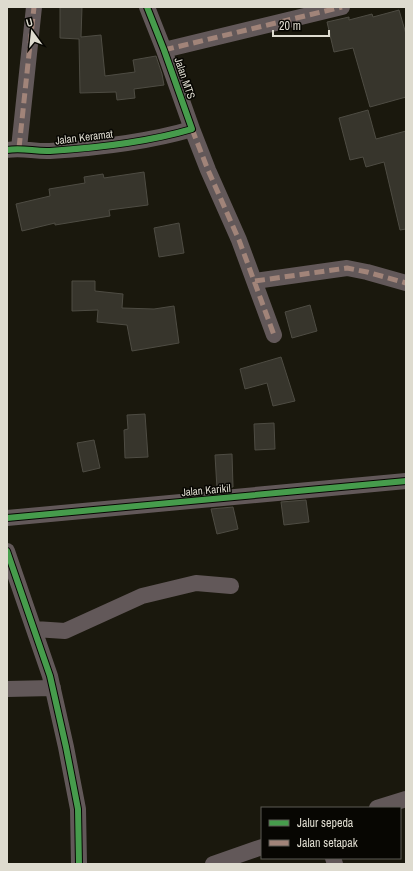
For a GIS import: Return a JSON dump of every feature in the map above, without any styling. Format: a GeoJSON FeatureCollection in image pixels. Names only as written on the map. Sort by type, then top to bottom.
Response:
{"type":"FeatureCollection","features":[{"type":"Feature","properties":{"kind":"street"},"geometry":{"type":"LineString","coordinates":[[13,149],[34,7]]}},
{"type":"Feature","properties":{"kind":"street","name":"Jalan MTS"},"geometry":{"type":"LineString","coordinates":[[147,7],[192,129],[208,170],[239,240],[274,335]]}},
{"type":"Feature","properties":{"kind":"street"},"geometry":{"type":"LineString","coordinates":[[164,50],[342,7]]}},
{"type":"Feature","properties":{"kind":"street","name":"Jalan Keramat"},"geometry":{"type":"LineString","coordinates":[[13,149],[48,151],[164,137],[192,129]]}},
{"type":"Feature","properties":{"kind":"street"},"geometry":{"type":"LineString","coordinates":[[254,281],[347,268],[367,272],[406,284]]}},
{"type":"Feature","properties":{"kind":"street","name":"Jalan Karikil"},"geometry":{"type":"LineString","coordinates":[[7,518],[406,481]]}},
{"type":"Feature","properties":{"kind":"street"},"geometry":{"type":"LineString","coordinates":[[7,551],[35,630],[52,688],[78,809],[79,864]]}},
{"type":"Feature","properties":{"kind":"street"},"geometry":{"type":"LineString","coordinates":[[35,630],[66,631],[142,596],[196,583],[231,586]]}},
{"type":"Feature","properties":{"kind":"street"},"geometry":{"type":"LineString","coordinates":[[7,689],[52,688]]}},
{"type":"Feature","properties":{"kind":"street"},"geometry":{"type":"LineString","coordinates":[[380,807],[406,799]]}},
{"type":"Feature","properties":{"kind":"street"},"geometry":{"type":"LineString","coordinates":[[213,864],[261,847]]}},
{"type":"Feature","properties":{"kind":"building"},"geometry":{"type":"Polygon","coordinates":[[[60,7],[82,7],[81,37],[101,35],[105,76],[135,72],[133,60],[156,56],[164,85],[134,89],[135,98],[117,100],[116,92],[80,93],[79,39],[60,38],[60,7]]]}},
{"type":"Feature","properties":{"kind":"building"},"geometry":{"type":"Polygon","coordinates":[[[399,10],[406,34],[406,97],[370,107],[353,48],[334,52],[327,22],[349,17],[349,20],[372,14],[373,17],[399,10]]]}},
{"type":"Feature","properties":{"kind":"building"},"geometry":{"type":"Polygon","coordinates":[[[368,110],[376,139],[406,131],[406,229],[400,230],[384,162],[366,167],[363,157],[350,160],[339,118],[368,110]]]}},
{"type":"Feature","properties":{"kind":"building"},"geometry":{"type":"Polygon","coordinates":[[[144,172],[148,205],[109,210],[110,216],[55,225],[55,223],[22,231],[16,204],[50,196],[49,189],[85,183],[84,177],[103,174],[104,178],[144,172]]]}},
{"type":"Feature","properties":{"kind":"building"},"geometry":{"type":"Polygon","coordinates":[[[179,223],[184,253],[159,257],[154,228],[179,223]]]}},
{"type":"Feature","properties":{"kind":"building"},"geometry":{"type":"Polygon","coordinates":[[[72,281],[95,281],[95,291],[123,294],[122,308],[154,309],[174,306],[179,343],[132,351],[127,325],[97,322],[98,310],[72,311],[72,281]]]}},
{"type":"Feature","properties":{"kind":"building"},"geometry":{"type":"Polygon","coordinates":[[[310,305],[317,331],[292,338],[285,312],[310,305]]]}},
{"type":"Feature","properties":{"kind":"building"},"geometry":{"type":"Polygon","coordinates":[[[281,357],[295,401],[273,406],[267,383],[245,389],[240,369],[281,357]]]}},
{"type":"Feature","properties":{"kind":"building"},"geometry":{"type":"Polygon","coordinates":[[[145,414],[148,457],[125,458],[124,430],[128,429],[127,415],[145,414]]]}},
{"type":"Feature","properties":{"kind":"building"},"geometry":{"type":"Polygon","coordinates":[[[274,423],[275,449],[255,450],[254,424],[274,423]]]}},
{"type":"Feature","properties":{"kind":"building"},"geometry":{"type":"Polygon","coordinates":[[[94,440],[100,468],[83,472],[77,443],[94,440]]]}},
{"type":"Feature","properties":{"kind":"building"},"geometry":{"type":"Polygon","coordinates":[[[232,454],[233,487],[217,489],[215,455],[232,454]]]}},
{"type":"Feature","properties":{"kind":"building"},"geometry":{"type":"Polygon","coordinates":[[[306,500],[309,522],[284,525],[281,502],[306,500]]]}},
{"type":"Feature","properties":{"kind":"building"},"geometry":{"type":"Polygon","coordinates":[[[233,507],[238,529],[217,534],[211,509],[233,507]]]}},
{"type":"Feature","properties":{"kind":"marked path"},"geometry":{"type":"LineString","coordinates":[[19,148],[34,7]]}},
{"type":"Feature","properties":{"kind":"marked path"},"geometry":{"type":"LineString","coordinates":[[164,50],[342,7]]}},
{"type":"Feature","properties":{"kind":"marked path"},"geometry":{"type":"LineString","coordinates":[[192,129],[208,170],[239,240],[274,335]]}},
{"type":"Feature","properties":{"kind":"marked path"},"geometry":{"type":"LineString","coordinates":[[255,281],[347,268],[406,283]]}},
{"type":"Feature","properties":{"kind":"cycle path"},"geometry":{"type":"LineString","coordinates":[[7,150],[18,149],[50,151],[104,146],[158,138],[192,129],[147,7]]}},
{"type":"Feature","properties":{"kind":"cycle path"},"geometry":{"type":"LineString","coordinates":[[7,518],[406,481]]}},
{"type":"Feature","properties":{"kind":"cycle path"},"geometry":{"type":"LineString","coordinates":[[7,551],[50,676],[78,809],[79,864]]}}]}
